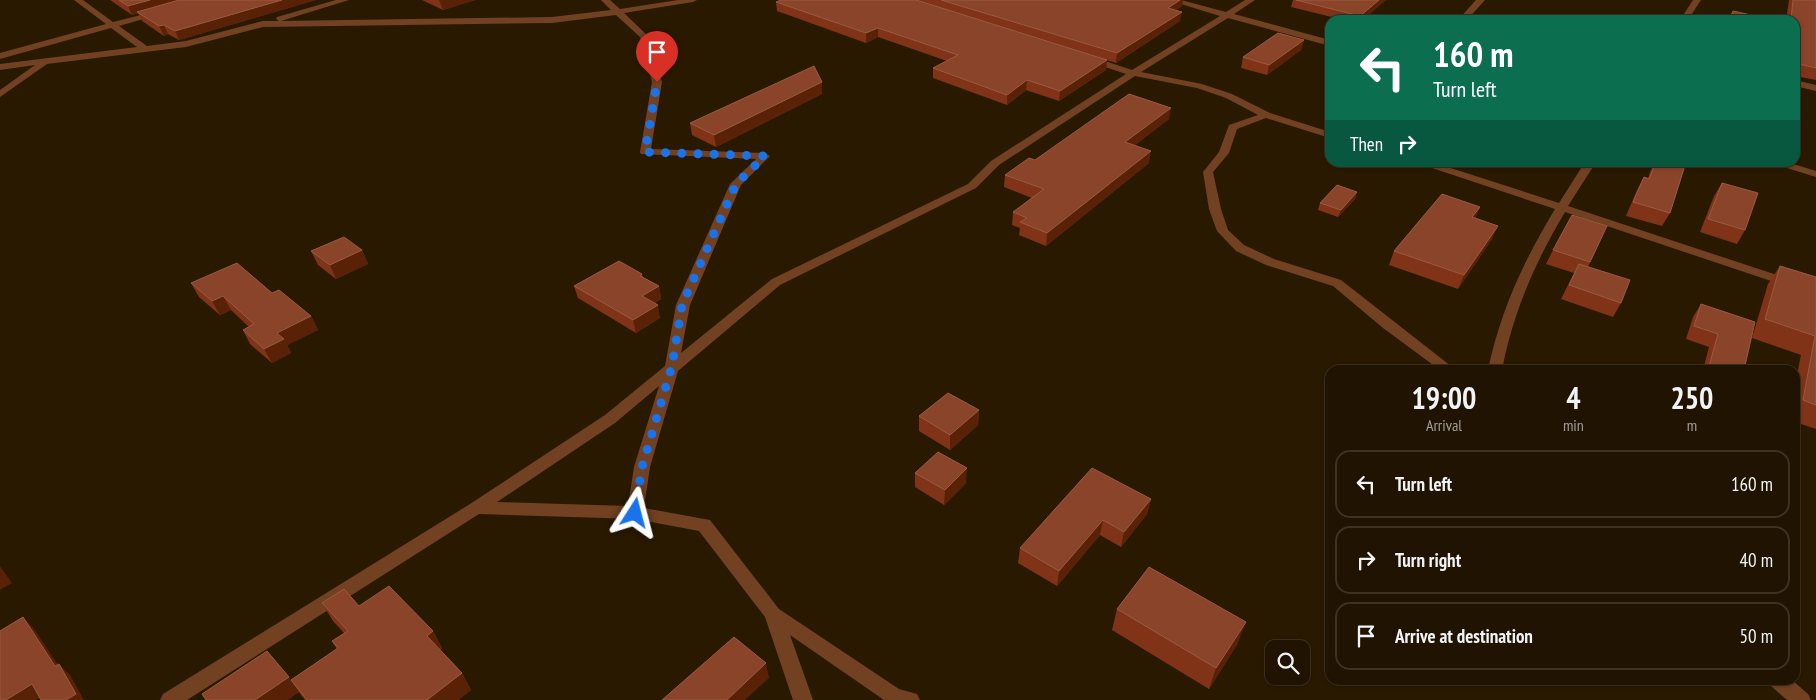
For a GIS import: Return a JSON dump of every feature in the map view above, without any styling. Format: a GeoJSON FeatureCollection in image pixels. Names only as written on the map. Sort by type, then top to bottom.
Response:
{"type":"FeatureCollection","features":[{"type":"Feature","properties":{"kind":"street"},"geometry":{"type":"LineString","coordinates":[[78,0],[144,48]]}},
{"type":"Feature","properties":{"kind":"street"},"geometry":{"type":"LineString","coordinates":[[0,68],[186,44],[345,0]]}},
{"type":"Feature","properties":{"kind":"street"},"geometry":{"type":"LineString","coordinates":[[605,0],[644,36],[657,82],[645,152],[765,156],[736,184],[682,305],[672,366],[642,467],[635,513]]}},
{"type":"Feature","properties":{"kind":"street"},"geometry":{"type":"LineString","coordinates":[[263,24],[552,20],[693,0]]}},
{"type":"Feature","properties":{"kind":"street"},"geometry":{"type":"LineString","coordinates":[[1172,0],[1325,42]]}},
{"type":"Feature","properties":{"kind":"street"},"geometry":{"type":"LineString","coordinates":[[170,700],[476,508],[610,419],[776,282],[972,186],[995,163],[1133,73],[1251,0]]}},
{"type":"Feature","properties":{"kind":"street"},"geometry":{"type":"LineString","coordinates":[[1467,15],[1481,0]]}},
{"type":"Feature","properties":{"kind":"street"},"geometry":{"type":"LineString","coordinates":[[1687,15],[1697,0]]}},
{"type":"Feature","properties":{"kind":"street"},"geometry":{"type":"LineString","coordinates":[[0,56],[166,10]]}},
{"type":"Feature","properties":{"kind":"street"},"geometry":{"type":"LineString","coordinates":[[1077,55],[1133,73],[1199,86],[1229,96],[1266,115],[1325,133]]}},
{"type":"Feature","properties":{"kind":"street"},"geometry":{"type":"LineString","coordinates":[[0,94],[46,62]]}},
{"type":"Feature","properties":{"kind":"street"},"geometry":{"type":"LineString","coordinates":[[1800,84],[1816,88]]}},
{"type":"Feature","properties":{"kind":"street"},"geometry":{"type":"LineString","coordinates":[[1266,115],[1233,127],[1224,152],[1208,172],[1215,209],[1223,231],[1240,248],[1270,262],[1337,283],[1388,325],[1442,365]]}},
{"type":"Feature","properties":{"kind":"street"},"geometry":{"type":"LineString","coordinates":[[1435,167],[1561,206],[1816,292]]}},
{"type":"Feature","properties":{"kind":"street"},"geometry":{"type":"LineString","coordinates":[[1496,365],[1500,340],[1515,294],[1561,206],[1588,167]]}},
{"type":"Feature","properties":{"kind":"street"},"geometry":{"type":"LineString","coordinates":[[1791,167],[1816,174]]}},
{"type":"Feature","properties":{"kind":"street"},"geometry":{"type":"LineString","coordinates":[[476,508],[635,513],[704,525],[773,614],[894,697],[910,700]]}},
{"type":"Feature","properties":{"kind":"street"},"geometry":{"type":"LineString","coordinates":[[773,614],[803,700]]}},
{"type":"Feature","properties":{"kind":"street"},"geometry":{"type":"LineString","coordinates":[[1784,685],[1801,700]]}},
{"type":"Feature","properties":{"kind":"building"},"geometry":{"type":"Polygon","coordinates":[[[119,0],[150,0],[128,6],[119,0]]]}},
{"type":"Feature","properties":{"kind":"building"},"geometry":{"type":"Polygon","coordinates":[[[179,0],[282,0],[175,31],[164,25],[159,26],[137,12],[179,0]]]}},
{"type":"Feature","properties":{"kind":"building"},"geometry":{"type":"Polygon","coordinates":[[[781,0],[916,0],[1107,60],[1060,91],[1027,80],[1007,95],[933,68],[958,55],[878,28],[866,33],[776,2],[781,0]]]}},
{"type":"Feature","properties":{"kind":"building"},"geometry":{"type":"Polygon","coordinates":[[[941,0],[1180,0],[1168,8],[1182,12],[1117,53],[941,0]]]}},
{"type":"Feature","properties":{"kind":"building"},"geometry":{"type":"Polygon","coordinates":[[[1296,0],[1379,0],[1361,15],[1296,0]]]}},
{"type":"Feature","properties":{"kind":"building"},"geometry":{"type":"Polygon","coordinates":[[[1793,0],[1816,0],[1816,68],[1800,64],[1800,15],[1792,15],[1793,0]]]}},
{"type":"Feature","properties":{"kind":"building"},"geometry":{"type":"Polygon","coordinates":[[[1733,11],[1751,15],[1731,15],[1733,11]]]}},
{"type":"Feature","properties":{"kind":"building"},"geometry":{"type":"Polygon","coordinates":[[[1278,33],[1304,40],[1269,65],[1243,57],[1278,33]]]}},
{"type":"Feature","properties":{"kind":"building"},"geometry":{"type":"Polygon","coordinates":[[[814,66],[822,82],[714,135],[690,123],[814,66]]]}},
{"type":"Feature","properties":{"kind":"building"},"geometry":{"type":"Polygon","coordinates":[[[1129,94],[1171,108],[1125,142],[1151,151],[1047,233],[1020,222],[1027,218],[1013,212],[1044,189],[1005,175],[1029,158],[1035,160],[1129,94]]]}},
{"type":"Feature","properties":{"kind":"building"},"geometry":{"type":"Polygon","coordinates":[[[1654,167],[1684,167],[1670,213],[1633,202],[1644,177],[1649,179],[1654,167]]]}},
{"type":"Feature","properties":{"kind":"building"},"geometry":{"type":"Polygon","coordinates":[[[1722,183],[1758,193],[1745,230],[1708,219],[1722,183]]]}},
{"type":"Feature","properties":{"kind":"building"},"geometry":{"type":"Polygon","coordinates":[[[1337,185],[1357,192],[1341,210],[1320,203],[1337,185]]]}},
{"type":"Feature","properties":{"kind":"building"},"geometry":{"type":"Polygon","coordinates":[[[1442,194],[1480,207],[1472,217],[1498,226],[1464,275],[1394,251],[1442,194]]]}},
{"type":"Feature","properties":{"kind":"building"},"geometry":{"type":"Polygon","coordinates":[[[1572,215],[1607,226],[1590,262],[1553,250],[1572,215]]]}},
{"type":"Feature","properties":{"kind":"building"},"geometry":{"type":"Polygon","coordinates":[[[344,237],[362,250],[330,265],[311,251],[344,237]]]}},
{"type":"Feature","properties":{"kind":"building"},"geometry":{"type":"Polygon","coordinates":[[[619,261],[642,274],[640,276],[659,286],[642,296],[658,305],[633,320],[574,286],[619,261]]]}},
{"type":"Feature","properties":{"kind":"building"},"geometry":{"type":"Polygon","coordinates":[[[237,263],[272,293],[279,290],[311,316],[277,333],[284,339],[264,349],[243,330],[254,324],[223,296],[212,301],[191,283],[237,263]]]}},
{"type":"Feature","properties":{"kind":"building"},"geometry":{"type":"Polygon","coordinates":[[[1579,264],[1630,280],[1621,303],[1569,285],[1579,264]]]}},
{"type":"Feature","properties":{"kind":"building"},"geometry":{"type":"Polygon","coordinates":[[[1780,266],[1816,277],[1816,405],[1803,400],[1815,336],[1765,319],[1780,266]]]}},
{"type":"Feature","properties":{"kind":"building"},"geometry":{"type":"Polygon","coordinates":[[[1701,304],[1755,322],[1745,365],[1709,365],[1718,334],[1694,326],[1701,304]]]}},
{"type":"Feature","properties":{"kind":"building"},"geometry":{"type":"Polygon","coordinates":[[[948,393],[979,410],[950,435],[919,416],[948,393]]]}},
{"type":"Feature","properties":{"kind":"building"},"geometry":{"type":"Polygon","coordinates":[[[938,452],[967,468],[945,490],[915,473],[938,452]]]}},
{"type":"Feature","properties":{"kind":"building"},"geometry":{"type":"Polygon","coordinates":[[[1092,468],[1151,499],[1124,532],[1103,520],[1059,571],[1020,548],[1092,468]]]}},
{"type":"Feature","properties":{"kind":"building"},"geometry":{"type":"Polygon","coordinates":[[[1149,567],[1246,622],[1216,668],[1117,609],[1149,567]]]}},
{"type":"Feature","properties":{"kind":"building"},"geometry":{"type":"Polygon","coordinates":[[[389,586],[433,631],[427,636],[462,673],[427,700],[307,700],[291,680],[338,648],[332,641],[348,631],[322,603],[344,589],[359,606],[389,586]]]}},
{"type":"Feature","properties":{"kind":"building"},"geometry":{"type":"Polygon","coordinates":[[[23,617],[55,666],[59,664],[76,694],[66,700],[41,700],[32,684],[6,700],[0,700],[0,631],[23,617]]]}},
{"type":"Feature","properties":{"kind":"building"},"geometry":{"type":"Polygon","coordinates":[[[734,637],[766,663],[727,700],[662,700],[734,637]]]}},
{"type":"Feature","properties":{"kind":"building"},"geometry":{"type":"Polygon","coordinates":[[[267,651],[289,677],[255,700],[206,700],[202,694],[267,651]]]}},
{"type":"Feature","properties":{"kind":"route"},"geometry":{"type":"LineString","coordinates":[[635,513],[642,467],[672,366],[682,305],[736,184],[765,156],[645,152],[657,82]]}}]}
